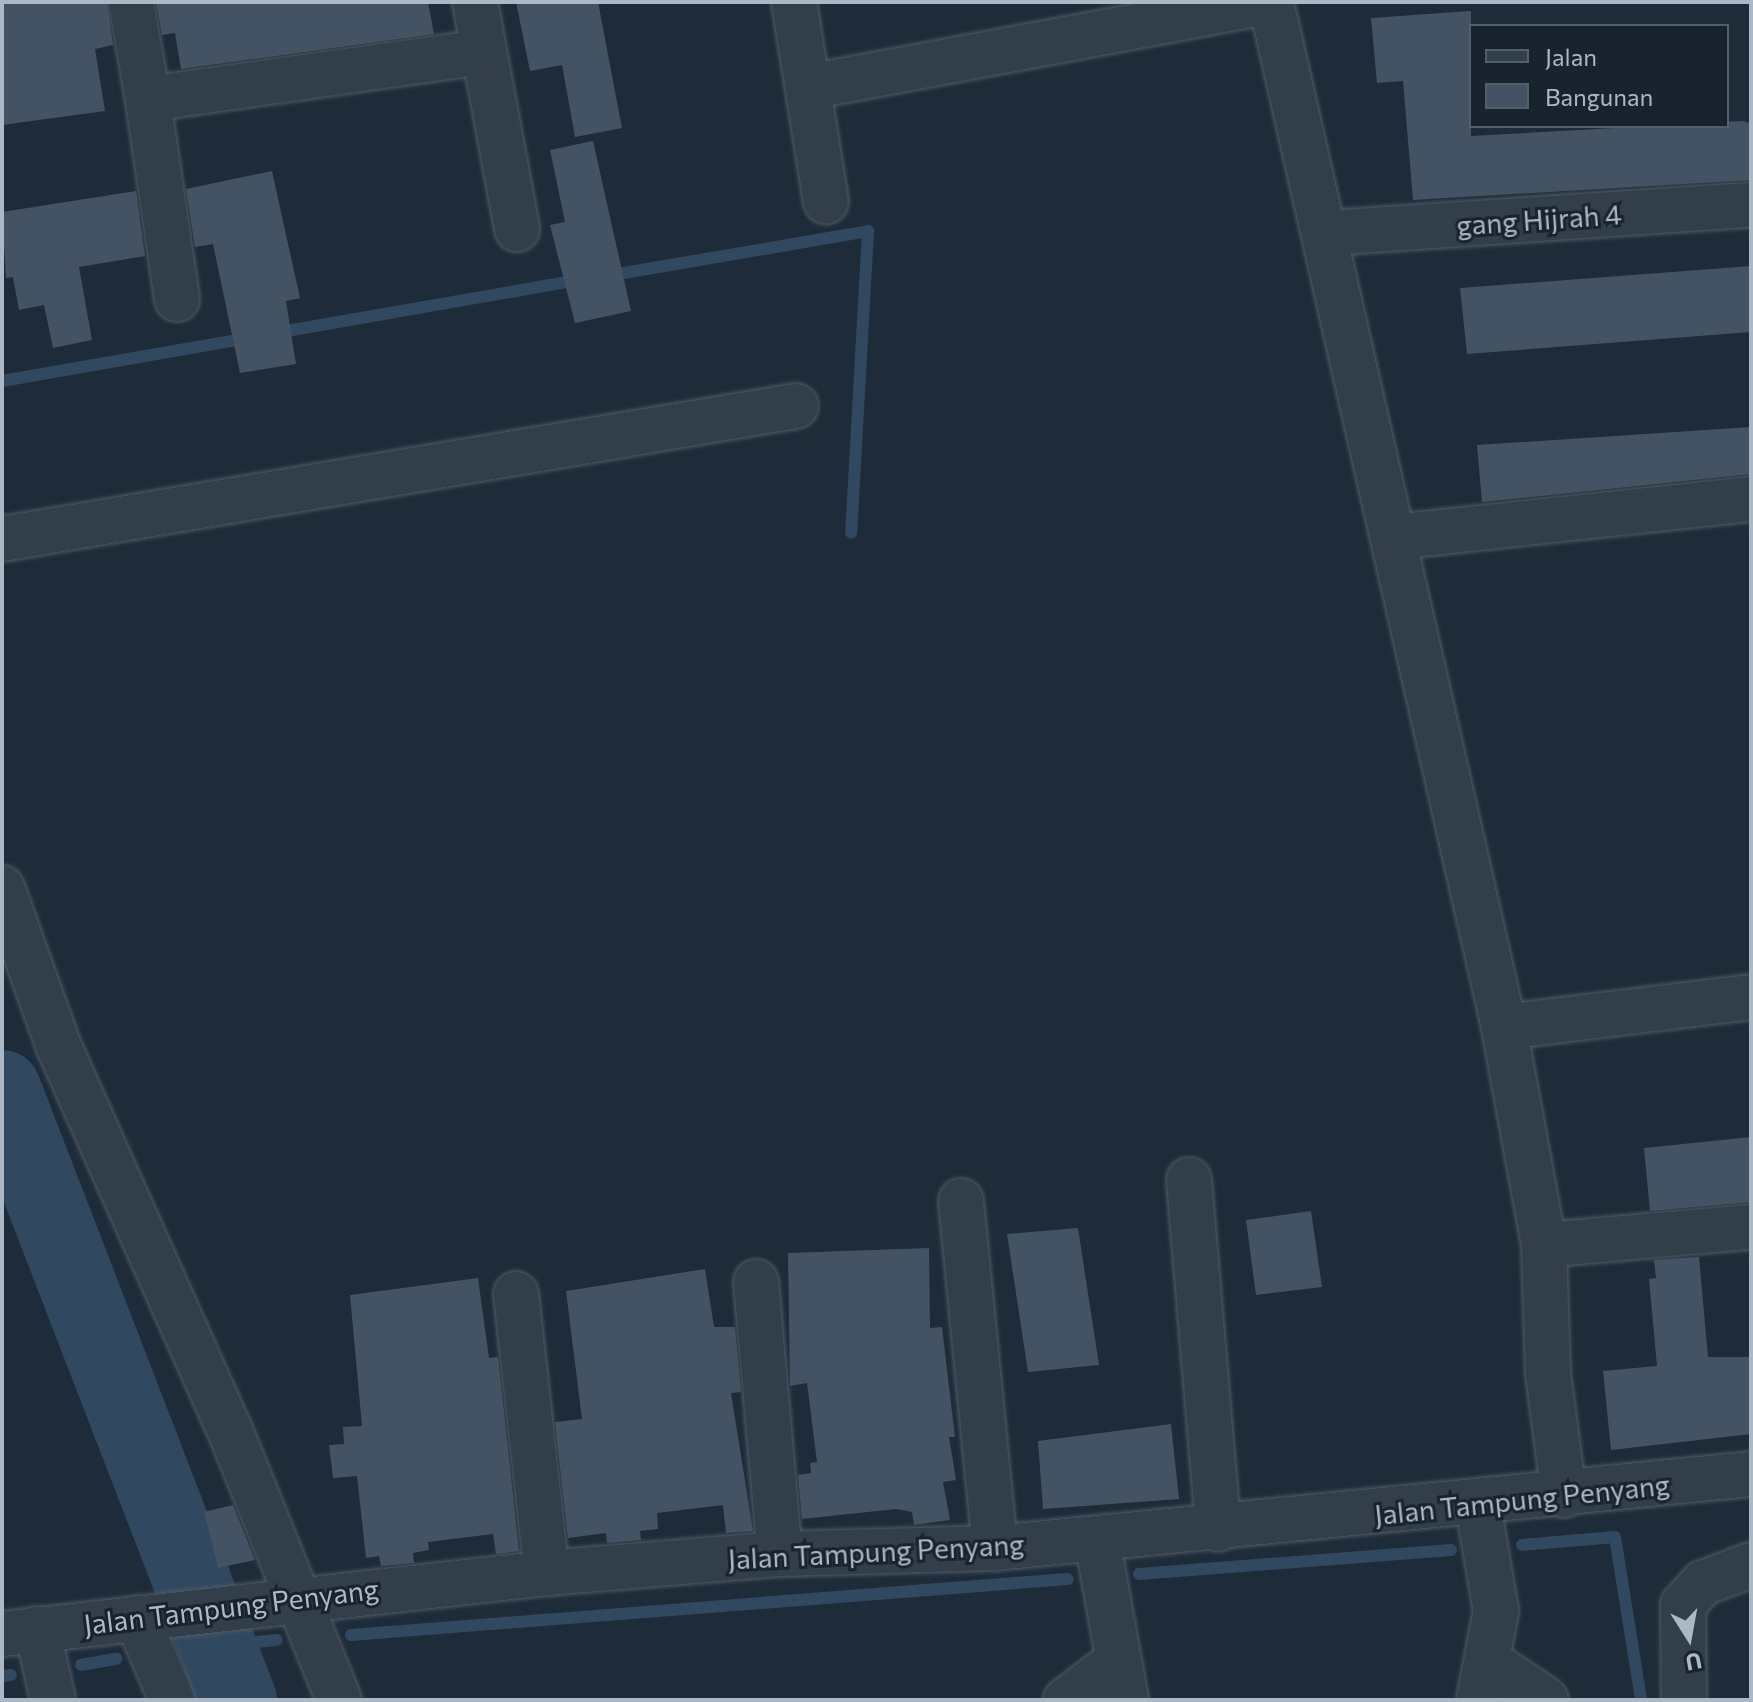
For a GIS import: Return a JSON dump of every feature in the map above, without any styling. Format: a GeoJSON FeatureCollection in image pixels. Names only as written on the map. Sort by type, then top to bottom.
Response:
{"type":"FeatureCollection","features":[{"type":"Feature","properties":{"kind":"street"},"geometry":{"type":"LineString","coordinates":[[131,2],[177,299]]}},
{"type":"Feature","properties":{"kind":"street"},"geometry":{"type":"LineString","coordinates":[[475,2],[517,229]]}},
{"type":"Feature","properties":{"kind":"street"},"geometry":{"type":"LineString","coordinates":[[794,2],[826,201]]}},
{"type":"Feature","properties":{"kind":"street"},"geometry":{"type":"LineString","coordinates":[[808,87],[1270,2],[1327,233],[1504,1027],[1544,1245],[1548,1374],[1564,1495]]}},
{"type":"Feature","properties":{"kind":"street"},"geometry":{"type":"LineString","coordinates":[[148,99],[483,52]]}},
{"type":"Feature","properties":{"kind":"street","name":"gang Hijrah 4"},"geometry":{"type":"LineString","coordinates":[[1327,233],[1751,205]]}},
{"type":"Feature","properties":{"kind":"street"},"geometry":{"type":"LineString","coordinates":[[2,539],[796,406]]}},
{"type":"Feature","properties":{"kind":"street"},"geometry":{"type":"LineString","coordinates":[[1394,537],[1751,499]]}},
{"type":"Feature","properties":{"kind":"street"},"geometry":{"type":"LineString","coordinates":[[2,888],[59,1047],[298,1596],[339,1700]]}},
{"type":"Feature","properties":{"kind":"street"},"geometry":{"type":"LineString","coordinates":[[1504,1027],[1751,997]]}},
{"type":"Feature","properties":{"kind":"street"},"geometry":{"type":"LineString","coordinates":[[1189,1180],[1218,1529]]}},
{"type":"Feature","properties":{"kind":"street"},"geometry":{"type":"LineString","coordinates":[[961,1201],[995,1548]]}},
{"type":"Feature","properties":{"kind":"street"},"geometry":{"type":"LineString","coordinates":[[1544,1245],[1751,1227]]}},
{"type":"Feature","properties":{"kind":"street"},"geometry":{"type":"LineString","coordinates":[[756,1282],[780,1554]]}},
{"type":"Feature","properties":{"kind":"street"},"geometry":{"type":"LineString","coordinates":[[516,1294],[547,1573]]}},
{"type":"Feature","properties":{"kind":"street","name":"Jalan Tampung Penyang"},"geometry":{"type":"LineString","coordinates":[[20,1631],[298,1596],[547,1573],[780,1554],[995,1548],[1478,1505],[1751,1474]]}},
{"type":"Feature","properties":{"kind":"street"},"geometry":{"type":"LineString","coordinates":[[1478,1505],[1496,1611],[1485,1681],[1546,1700]]}},
{"type":"Feature","properties":{"kind":"street"},"geometry":{"type":"LineString","coordinates":[[1066,1700],[1120,1682],[1097,1539]]}},
{"type":"Feature","properties":{"kind":"street"},"geometry":{"type":"LineString","coordinates":[[1684,1700],[1683,1605],[1703,1583],[1751,1565]]}},
{"type":"Feature","properties":{"kind":"street"},"geometry":{"type":"LineString","coordinates":[[156,1616],[172,1700]]}},
{"type":"Feature","properties":{"kind":"street"},"geometry":{"type":"LineString","coordinates":[[20,1631],[53,1700]]}},
{"type":"Feature","properties":{"kind":"building"},"geometry":{"type":"Polygon","coordinates":[[[2,2],[107,2],[113,45],[95,49],[105,111],[2,125],[2,2]]]}},
{"type":"Feature","properties":{"kind":"building"},"geometry":{"type":"Polygon","coordinates":[[[156,2],[428,2],[434,34],[181,69],[175,33],[162,35],[156,2]]]}},
{"type":"Feature","properties":{"kind":"building"},"geometry":{"type":"Polygon","coordinates":[[[516,2],[598,2],[622,128],[575,137],[562,65],[530,71],[516,2]]]}},
{"type":"Feature","properties":{"kind":"building"},"geometry":{"type":"Polygon","coordinates":[[[1471,11],[1471,136],[1616,128],[1729,128],[1729,122],[1743,121],[1749,123],[1751,180],[1413,200],[1403,81],[1377,83],[1371,18],[1471,11]]]}},
{"type":"Feature","properties":{"kind":"building"},"geometry":{"type":"Polygon","coordinates":[[[593,141],[631,311],[575,323],[550,225],[565,222],[550,150],[593,141]]]}},
{"type":"Feature","properties":{"kind":"building"},"geometry":{"type":"Polygon","coordinates":[[[272,171],[300,298],[286,301],[296,364],[240,373],[213,244],[195,247],[186,189],[272,171]]]}},
{"type":"Feature","properties":{"kind":"building"},"geometry":{"type":"Polygon","coordinates":[[[136,191],[145,256],[79,267],[92,340],[53,348],[44,305],[19,310],[13,277],[6,278],[2,212],[136,191]]]}},
{"type":"Feature","properties":{"kind":"building"},"geometry":{"type":"Polygon","coordinates":[[[1751,266],[1751,332],[1467,354],[1460,288],[1751,266]]]}},
{"type":"Feature","properties":{"kind":"building"},"geometry":{"type":"Polygon","coordinates":[[[1751,427],[1751,474],[1482,502],[1477,445],[1751,427]]]}},
{"type":"Feature","properties":{"kind":"building"},"geometry":{"type":"Polygon","coordinates":[[[1751,1137],[1751,1202],[1650,1211],[1644,1148],[1751,1137]]]}},
{"type":"Feature","properties":{"kind":"building"},"geometry":{"type":"Polygon","coordinates":[[[1311,1211],[1322,1287],[1256,1295],[1246,1220],[1311,1211]]]}},
{"type":"Feature","properties":{"kind":"building"},"geometry":{"type":"Polygon","coordinates":[[[1078,1228],[1099,1365],[1028,1372],[1007,1234],[1078,1228]]]}},
{"type":"Feature","properties":{"kind":"building"},"geometry":{"type":"Polygon","coordinates":[[[929,1248],[930,1328],[942,1327],[955,1437],[949,1437],[956,1480],[943,1482],[950,1520],[914,1525],[912,1512],[896,1509],[802,1519],[798,1475],[811,1473],[810,1463],[817,1462],[807,1383],[790,1386],[788,1253],[929,1248]]]}},
{"type":"Feature","properties":{"kind":"building"},"geometry":{"type":"Polygon","coordinates":[[[1699,1257],[1708,1357],[1751,1357],[1751,1434],[1611,1450],[1603,1371],[1657,1366],[1649,1279],[1656,1278],[1654,1260],[1699,1257]]]}},
{"type":"Feature","properties":{"kind":"building"},"geometry":{"type":"Polygon","coordinates":[[[705,1269],[714,1327],[735,1327],[741,1392],[731,1393],[753,1531],[726,1533],[723,1505],[657,1513],[658,1529],[640,1531],[641,1540],[607,1543],[606,1533],[568,1538],[555,1422],[582,1419],[566,1291],[705,1269]]]}},
{"type":"Feature","properties":{"kind":"building"},"geometry":{"type":"Polygon","coordinates":[[[478,1278],[489,1358],[498,1357],[519,1551],[496,1554],[493,1534],[428,1542],[429,1550],[413,1553],[414,1563],[381,1566],[379,1556],[366,1558],[357,1476],[333,1478],[329,1445],[344,1444],[343,1427],[362,1426],[350,1295],[478,1278]]]}},
{"type":"Feature","properties":{"kind":"building"},"geometry":{"type":"Polygon","coordinates":[[[1171,1424],[1179,1499],[1043,1509],[1038,1441],[1171,1424]]]}},
{"type":"Feature","properties":{"kind":"building"},"geometry":{"type":"Polygon","coordinates":[[[233,1505],[255,1560],[218,1568],[204,1512],[233,1505]]]}},
{"type":"Feature","properties":{"kind":"waterway"},"geometry":{"type":"LineString","coordinates":[[606,276],[868,231],[851,533]]}},
{"type":"Feature","properties":{"kind":"waterway"},"geometry":{"type":"LineString","coordinates":[[275,333],[580,280]]}},
{"type":"Feature","properties":{"kind":"waterway"},"geometry":{"type":"LineString","coordinates":[[2,381],[249,338]]}},
{"type":"Feature","properties":{"kind":"waterway"},"geometry":{"type":"LineString","coordinates":[[2,1089],[238,1700]]}},
{"type":"Feature","properties":{"kind":"waterway"},"geometry":{"type":"LineString","coordinates":[[1522,1545],[1615,1537],[1641,1700]]}},
{"type":"Feature","properties":{"kind":"waterway"},"geometry":{"type":"LineString","coordinates":[[1139,1574],[1451,1550]]}},
{"type":"Feature","properties":{"kind":"waterway"},"geometry":{"type":"LineString","coordinates":[[351,1635],[1068,1579]]}},
{"type":"Feature","properties":{"kind":"waterway"},"geometry":{"type":"LineString","coordinates":[[188,1649],[277,1640]]}},
{"type":"Feature","properties":{"kind":"waterway"},"geometry":{"type":"LineString","coordinates":[[81,1665],[116,1659]]}},
{"type":"Feature","properties":{"kind":"waterway"},"geometry":{"type":"LineString","coordinates":[[2,1676],[11,1675]]}}]}
